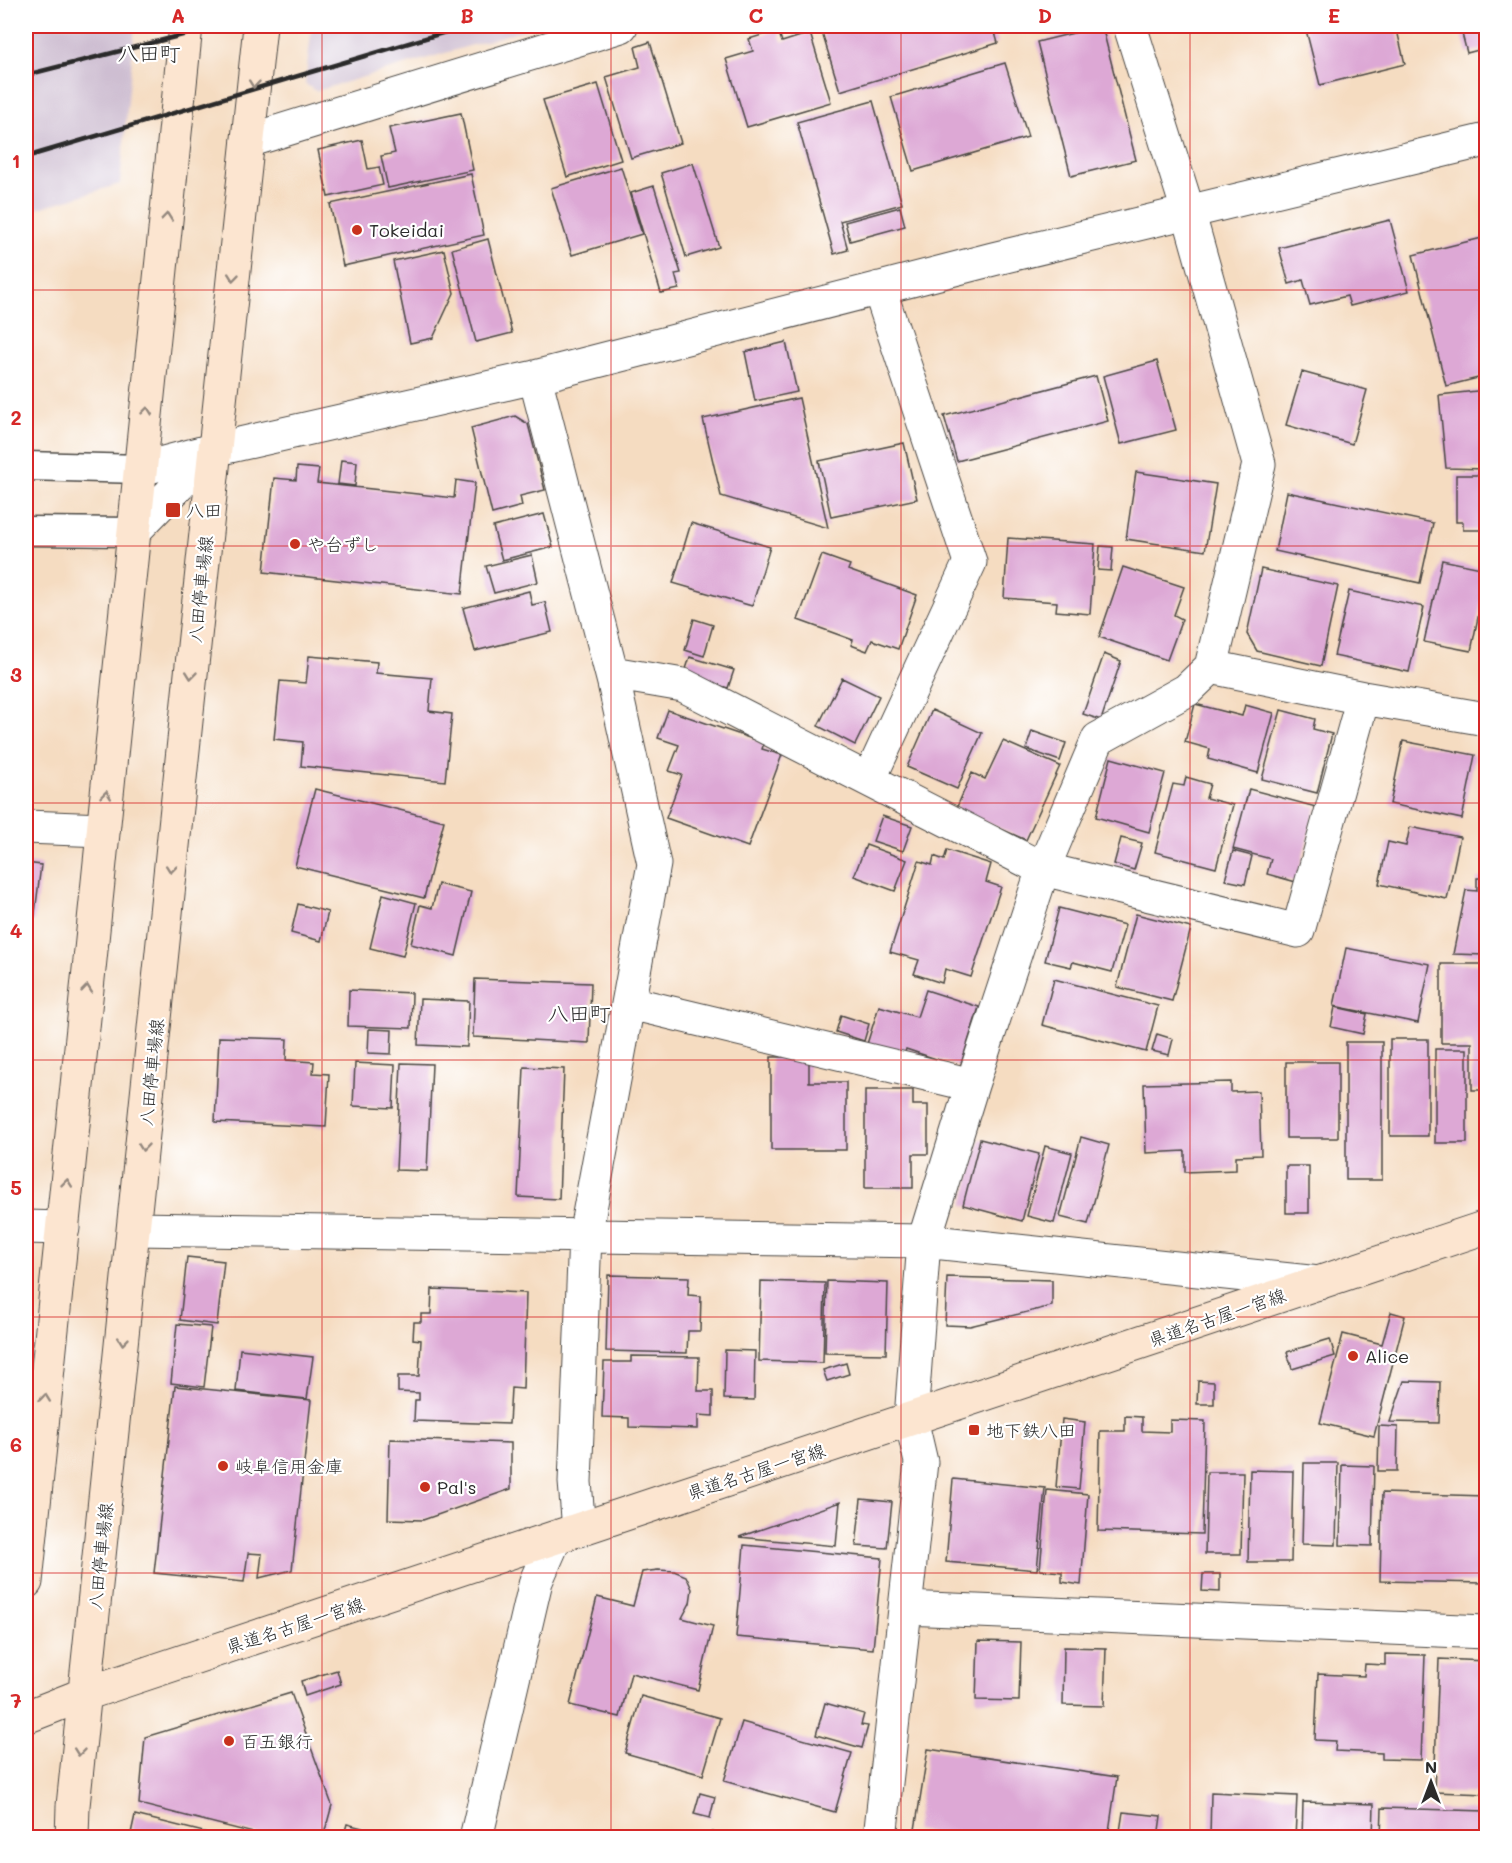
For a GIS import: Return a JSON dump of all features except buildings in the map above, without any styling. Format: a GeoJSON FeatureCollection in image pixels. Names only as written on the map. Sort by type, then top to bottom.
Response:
{"type":"FeatureCollection","features":[{"type":"Feature","properties":{"kind":"main road"},"geometry":{"type":"LineString","coordinates":[[26,1582],[186,26]]}},
{"type":"Feature","properties":{"kind":"main road","name":"八田停車場線"},"geometry":{"type":"LineString","coordinates":[[72,1838],[73,1806],[135,1229],[213,450],[260,26]]}},
{"type":"Feature","properties":{"kind":"main road","name":"県道名古屋一宮線"},"geometry":{"type":"LineString","coordinates":[[26,1717],[85,1694],[1486,1227]]}},
{"type":"Feature","properties":{"kind":"street"},"geometry":{"type":"LineString","coordinates":[[248,141],[621,26]]}},
{"type":"Feature","properties":{"kind":"street"},"geometry":{"type":"LineString","coordinates":[[880,1838],[921,1462],[911,1419],[924,1241],[1042,869],[1098,739],[1187,690],[1211,667],[1259,464],[1188,211],[1130,26]]}},
{"type":"Feature","properties":{"kind":"street"},"geometry":{"type":"LineString","coordinates":[[141,469],[213,450],[535,376],[1188,211],[1486,140]]}},
{"type":"Feature","properties":{"kind":"street"},"geometry":{"type":"LineString","coordinates":[[869,780],[970,562],[879,288]]}},
{"type":"Feature","properties":{"kind":"street"},"geometry":{"type":"LineString","coordinates":[[476,1838],[536,1581],[567,1534],[575,1482],[585,1236],[654,864],[612,673],[535,376]]}},
{"type":"Feature","properties":{"kind":"street"},"geometry":{"type":"LineString","coordinates":[[133,532],[213,450]]}},
{"type":"Feature","properties":{"kind":"street"},"geometry":{"type":"LineString","coordinates":[[1211,667],[1363,698],[1486,719]]}},
{"type":"Feature","properties":{"kind":"street"},"geometry":{"type":"LineString","coordinates":[[612,673],[683,685],[1042,869],[1298,931],[1363,698]]}},
{"type":"Feature","properties":{"kind":"street"},"geometry":{"type":"LineString","coordinates":[[26,827],[103,830]]}},
{"type":"Feature","properties":{"kind":"street"},"geometry":{"type":"LineString","coordinates":[[630,1003],[972,1085]]}},
{"type":"Feature","properties":{"kind":"street"},"geometry":{"type":"LineString","coordinates":[[26,1227],[63,1228]]}},
{"type":"Feature","properties":{"kind":"street"},"geometry":{"type":"LineString","coordinates":[[135,1229],[924,1241],[1319,1283]]}},
{"type":"Feature","properties":{"kind":"street"},"geometry":{"type":"LineString","coordinates":[[906,1608],[1486,1632]]}},
{"type":"Feature","properties":{"kind":"lane"},"geometry":{"type":"LineString","coordinates":[[26,466],[141,469]]}},
{"type":"Feature","properties":{"kind":"lane"},"geometry":{"type":"LineString","coordinates":[[26,531],[133,532]]}},
{"type":"Feature","properties":{"kind":"shaded area"},"geometry":{"type":"Polygon","coordinates":[[[26,26],[135,26],[120,184],[26,212],[26,26]]]}},
{"type":"Feature","properties":{"kind":"shaded area"},"geometry":{"type":"Polygon","coordinates":[[[312,26],[537,26],[316,91],[305,84],[312,26]]]}},
{"type":"Feature","properties":{"kind":"railway"},"geometry":{"type":"LineString","coordinates":[[26,75],[218,26]]}},
{"type":"Feature","properties":{"kind":"railway"},"geometry":{"type":"LineString","coordinates":[[26,157],[466,26]]}},
{"type":"Feature","properties":{"kind":"place","name":"Tokeidai"},"geometry":{"type":"Point","coordinates":[357,230]}},
{"type":"Feature","properties":{"kind":"place","name":"八田"},"geometry":{"type":"Point","coordinates":[173,510]}},
{"type":"Feature","properties":{"kind":"place","name":"や台ずし"},"geometry":{"type":"Point","coordinates":[295,544]}},
{"type":"Feature","properties":{"kind":"place","name":"Alice"},"geometry":{"type":"Point","coordinates":[1353,1356]}},
{"type":"Feature","properties":{"kind":"place","name":"地下鉄八田"},"geometry":{"type":"Point","coordinates":[974,1430]}},
{"type":"Feature","properties":{"kind":"place","name":"岐阜信用金庫"},"geometry":{"type":"Point","coordinates":[223,1466]}},
{"type":"Feature","properties":{"kind":"place","name":"Pal's"},"geometry":{"type":"Point","coordinates":[425,1487]}},
{"type":"Feature","properties":{"kind":"place","name":"百五銀行"},"geometry":{"type":"Point","coordinates":[229,1741]}},
{"type":"Feature","properties":{"kind":"district","name":"八田町"},"geometry":{"type":"Point","coordinates":[149,52]}},
{"type":"Feature","properties":{"kind":"district","name":"八田町"},"geometry":{"type":"Point","coordinates":[579,1012]}}]}
